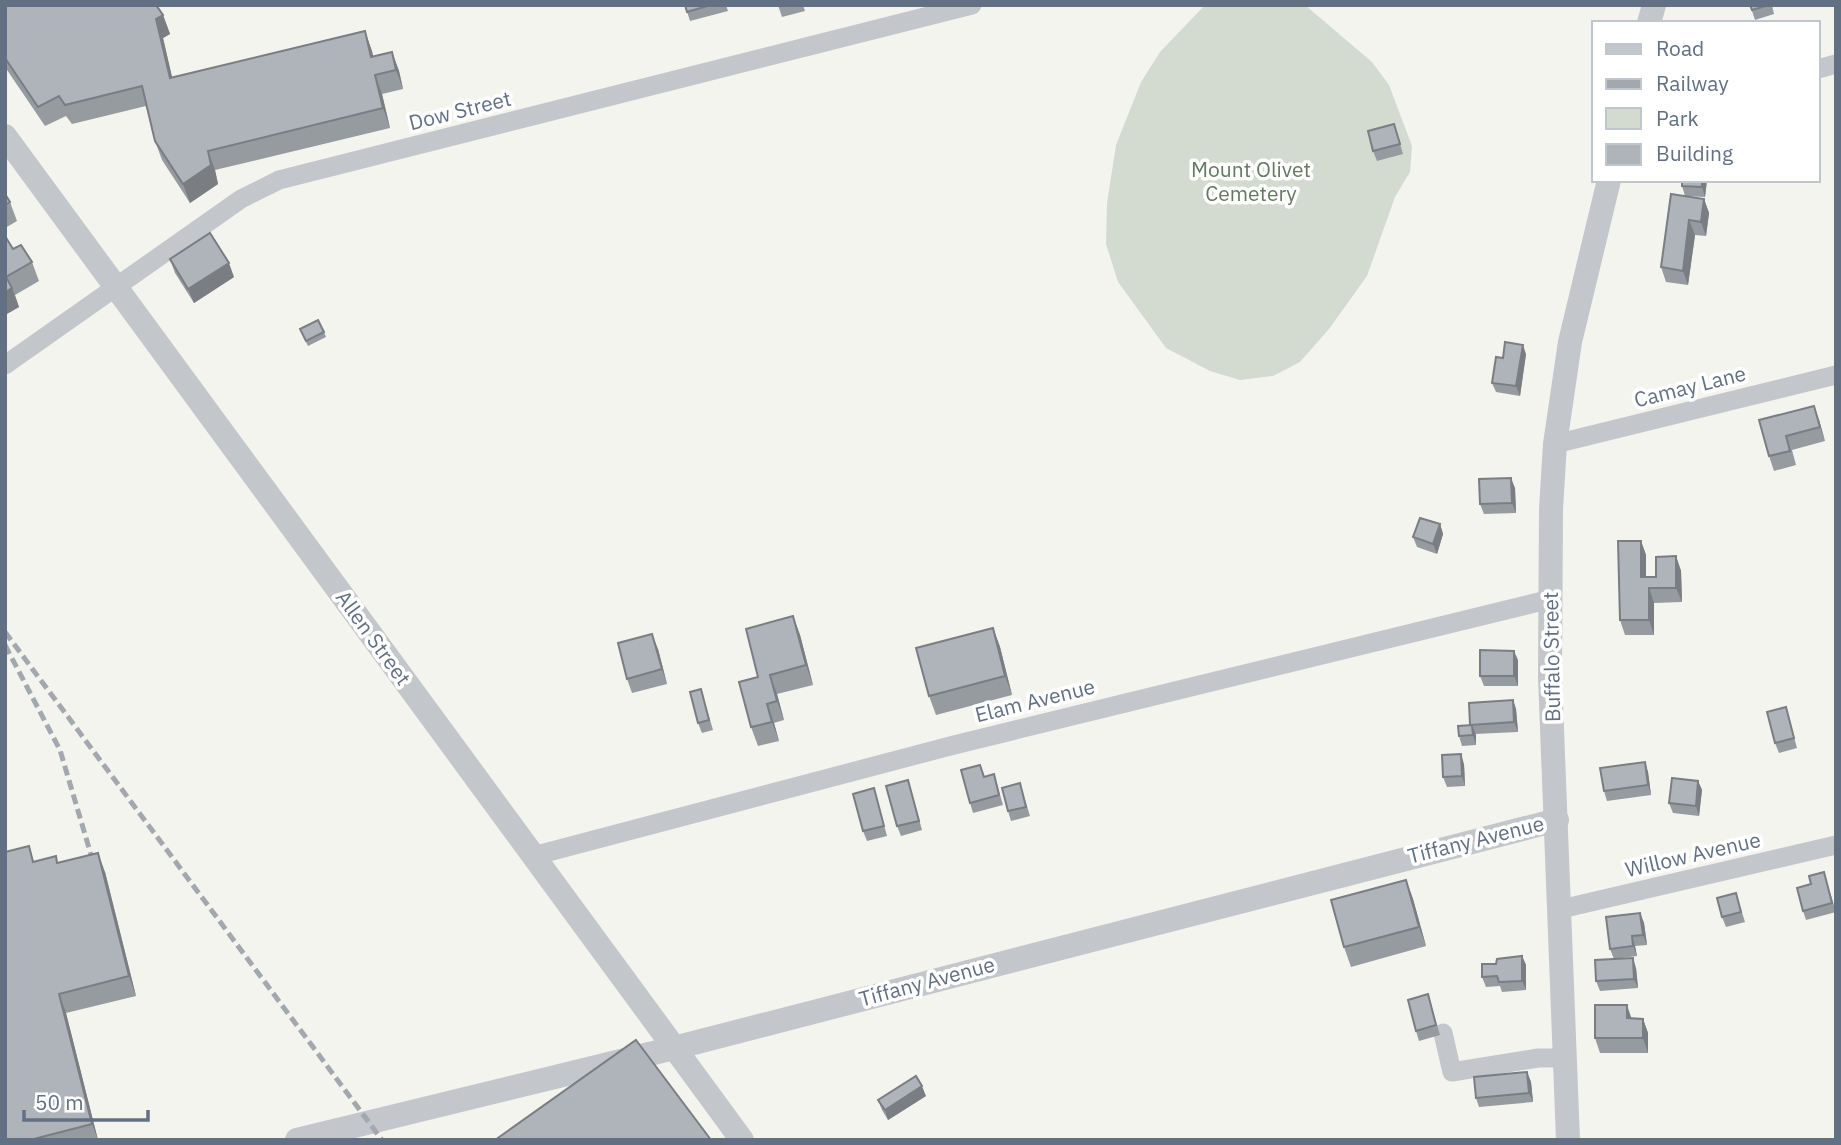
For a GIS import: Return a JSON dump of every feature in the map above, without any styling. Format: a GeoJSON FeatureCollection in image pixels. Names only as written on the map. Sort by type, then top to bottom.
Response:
{"type":"FeatureCollection","features":[{"type":"Feature","properties":{"kind":"street","name":"Dow Street"},"geometry":{"type":"LineString","coordinates":[[5,365],[241,199],[279,180],[972,5]]}},
{"type":"Feature","properties":{"kind":"street","name":"Allen Street"},"geometry":{"type":"LineString","coordinates":[[5,136],[742,1140]]}},
{"type":"Feature","properties":{"kind":"street","name":"Buffalo Street"},"geometry":{"type":"LineString","coordinates":[[1568,1140],[1550,677],[1555,443],[1570,342],[1609,182]]}},
{"type":"Feature","properties":{"kind":"street","name":"Camay Lane"},"geometry":{"type":"LineString","coordinates":[[1555,443],[1836,375]]}},
{"type":"Feature","properties":{"kind":"street","name":"Elam Avenue"},"geometry":{"type":"LineString","coordinates":[[533,856],[954,745],[1551,599]]}},
{"type":"Feature","properties":{"kind":"street","name":"Tiffany Avenue"},"geometry":{"type":"LineString","coordinates":[[297,1140],[674,1048],[1557,820]]}},
{"type":"Feature","properties":{"kind":"street","name":"Willow Avenue"},"geometry":{"type":"LineString","coordinates":[[1561,909],[1836,845]]}},
{"type":"Feature","properties":{"kind":"street"},"geometry":{"type":"LineString","coordinates":[[1443,1033],[1452,1072],[1538,1058],[1566,1058]]}},
{"type":"Feature","properties":{"kind":"green space","name":"Mount Olivet Cemetery"},"geometry":{"type":"Polygon","coordinates":[[[1205,5],[1305,5],[1372,62],[1389,85],[1412,146],[1410,172],[1395,197],[1367,276],[1329,329],[1300,362],[1273,376],[1240,380],[1210,371],[1166,348],[1118,282],[1106,244],[1107,203],[1116,145],[1141,82],[1160,52],[1205,5]]]}},
{"type":"Feature","properties":{"kind":"building"},"geometry":{"type":"Polygon","coordinates":[[[5,5],[156,5],[163,15],[156,19],[170,78],[365,31],[371,57],[392,52],[396,70],[375,75],[383,108],[208,151],[211,165],[183,184],[155,141],[142,86],[65,105],[59,96],[38,107],[5,58],[5,5]]]}},
{"type":"Feature","properties":{"kind":"building"},"geometry":{"type":"Polygon","coordinates":[[[685,5],[711,5],[687,12],[685,5]]]}},
{"type":"Feature","properties":{"kind":"building"},"geometry":{"type":"Polygon","coordinates":[[[1750,5],[1769,5],[1752,10],[1750,5]]]}},
{"type":"Feature","properties":{"kind":"building"},"geometry":{"type":"Polygon","coordinates":[[[1394,124],[1400,144],[1373,151],[1368,131],[1394,124]]]}},
{"type":"Feature","properties":{"kind":"building"},"geometry":{"type":"Polygon","coordinates":[[[1682,182],[1702,182],[1702,187],[1682,186],[1682,182]]]}},
{"type":"Feature","properties":{"kind":"building"},"geometry":{"type":"Polygon","coordinates":[[[1671,194],[1704,199],[1701,222],[1689,220],[1683,271],[1661,267],[1671,194]]]}},
{"type":"Feature","properties":{"kind":"building"},"geometry":{"type":"Polygon","coordinates":[[[210,233],[229,263],[188,289],[170,259],[210,233]]]}},
{"type":"Feature","properties":{"kind":"building"},"geometry":{"type":"Polygon","coordinates":[[[5,236],[13,249],[21,245],[32,262],[6,277],[12,288],[5,292],[5,236]]]}},
{"type":"Feature","properties":{"kind":"building"},"geometry":{"type":"Polygon","coordinates":[[[318,320],[324,332],[306,341],[300,329],[318,320]]]}},
{"type":"Feature","properties":{"kind":"building"},"geometry":{"type":"Polygon","coordinates":[[[1505,342],[1523,345],[1516,386],[1492,383],[1496,357],[1503,358],[1505,342]]]}},
{"type":"Feature","properties":{"kind":"building"},"geometry":{"type":"Polygon","coordinates":[[[1814,406],[1820,427],[1786,436],[1790,451],[1769,456],[1759,420],[1814,406]]]}},
{"type":"Feature","properties":{"kind":"building"},"geometry":{"type":"Polygon","coordinates":[[[1511,478],[1512,503],[1480,504],[1479,479],[1511,478]]]}},
{"type":"Feature","properties":{"kind":"building"},"geometry":{"type":"Polygon","coordinates":[[[1420,518],[1440,524],[1433,544],[1413,537],[1420,518]]]}},
{"type":"Feature","properties":{"kind":"building"},"geometry":{"type":"Polygon","coordinates":[[[1618,541],[1641,541],[1641,577],[1656,577],[1656,557],[1676,556],[1676,588],[1649,588],[1649,620],[1620,620],[1618,541]]]}},
{"type":"Feature","properties":{"kind":"building"},"geometry":{"type":"Polygon","coordinates":[[[793,616],[806,665],[770,675],[777,701],[767,704],[772,722],[751,727],[739,682],[758,677],[746,629],[793,616]]]}},
{"type":"Feature","properties":{"kind":"building"},"geometry":{"type":"Polygon","coordinates":[[[993,628],[1005,676],[929,696],[916,648],[993,628]]]}},
{"type":"Feature","properties":{"kind":"building"},"geometry":{"type":"Polygon","coordinates":[[[652,634],[662,669],[627,679],[618,643],[652,634]]]}},
{"type":"Feature","properties":{"kind":"building"},"geometry":{"type":"Polygon","coordinates":[[[1480,650],[1514,651],[1514,676],[1480,676],[1480,650]]]}},
{"type":"Feature","properties":{"kind":"building"},"geometry":{"type":"Polygon","coordinates":[[[701,689],[709,720],[698,723],[690,692],[701,689]]]}},
{"type":"Feature","properties":{"kind":"building"},"geometry":{"type":"Polygon","coordinates":[[[1513,700],[1514,722],[1470,725],[1469,703],[1513,700]]]}},
{"type":"Feature","properties":{"kind":"building"},"geometry":{"type":"Polygon","coordinates":[[[1786,707],[1794,738],[1775,743],[1767,712],[1786,707]]]}},
{"type":"Feature","properties":{"kind":"building"},"geometry":{"type":"Polygon","coordinates":[[[1472,725],[1473,735],[1459,736],[1458,726],[1472,725]]]}},
{"type":"Feature","properties":{"kind":"building"},"geometry":{"type":"Polygon","coordinates":[[[1461,754],[1462,776],[1443,777],[1442,755],[1461,754]]]}},
{"type":"Feature","properties":{"kind":"building"},"geometry":{"type":"Polygon","coordinates":[[[1645,762],[1648,785],[1604,791],[1600,768],[1645,762]]]}},
{"type":"Feature","properties":{"kind":"building"},"geometry":{"type":"Polygon","coordinates":[[[980,765],[984,777],[994,774],[999,795],[970,803],[961,770],[980,765]]]}},
{"type":"Feature","properties":{"kind":"building"},"geometry":{"type":"Polygon","coordinates":[[[1672,778],[1698,781],[1696,806],[1669,803],[1672,778]]]}},
{"type":"Feature","properties":{"kind":"building"},"geometry":{"type":"Polygon","coordinates":[[[908,780],[919,821],[897,826],[886,786],[908,780]]]}},
{"type":"Feature","properties":{"kind":"building"},"geometry":{"type":"Polygon","coordinates":[[[1020,783],[1026,807],[1008,811],[1002,788],[1020,783]]]}},
{"type":"Feature","properties":{"kind":"building"},"geometry":{"type":"Polygon","coordinates":[[[874,788],[884,826],[863,831],[853,794],[874,788]]]}},
{"type":"Feature","properties":{"kind":"building"},"geometry":{"type":"Polygon","coordinates":[[[29,846],[33,862],[56,856],[57,863],[98,853],[129,976],[59,994],[92,1124],[30,1140],[5,1140],[5,852],[29,846]]]}},
{"type":"Feature","properties":{"kind":"building"},"geometry":{"type":"Polygon","coordinates":[[[1824,872],[1832,903],[1803,911],[1797,888],[1811,884],[1809,876],[1824,872]]]}},
{"type":"Feature","properties":{"kind":"building"},"geometry":{"type":"Polygon","coordinates":[[[1406,880],[1419,927],[1344,947],[1331,900],[1406,880]]]}},
{"type":"Feature","properties":{"kind":"building"},"geometry":{"type":"Polygon","coordinates":[[[1736,893],[1741,912],[1722,917],[1717,898],[1736,893]]]}},
{"type":"Feature","properties":{"kind":"building"},"geometry":{"type":"Polygon","coordinates":[[[1640,913],[1643,935],[1632,936],[1633,946],[1610,949],[1606,917],[1640,913]]]}},
{"type":"Feature","properties":{"kind":"building"},"geometry":{"type":"Polygon","coordinates":[[[1522,956],[1522,981],[1499,982],[1497,976],[1482,977],[1482,964],[1496,964],[1497,959],[1522,956]]]}},
{"type":"Feature","properties":{"kind":"building"},"geometry":{"type":"Polygon","coordinates":[[[1633,958],[1634,979],[1596,981],[1595,960],[1633,958]]]}},
{"type":"Feature","properties":{"kind":"building"},"geometry":{"type":"Polygon","coordinates":[[[1428,994],[1436,1025],[1416,1031],[1408,1000],[1428,994]]]}},
{"type":"Feature","properties":{"kind":"building"},"geometry":{"type":"Polygon","coordinates":[[[1595,1005],[1627,1005],[1627,1018],[1643,1019],[1643,1038],[1595,1038],[1595,1005]]]}},
{"type":"Feature","properties":{"kind":"building"},"geometry":{"type":"Polygon","coordinates":[[[636,1040],[711,1140],[495,1140],[636,1040]]]}},
{"type":"Feature","properties":{"kind":"building"},"geometry":{"type":"Polygon","coordinates":[[[1527,1072],[1529,1093],[1476,1098],[1474,1077],[1527,1072]]]}},
{"type":"Feature","properties":{"kind":"building"},"geometry":{"type":"Polygon","coordinates":[[[916,1076],[922,1086],[885,1110],[878,1100],[916,1076]]]}},
{"type":"Feature","properties":{"kind":"railway"},"geometry":{"type":"LineString","coordinates":[[5,632],[382,1140]]}},
{"type":"Feature","properties":{"kind":"railway"},"geometry":{"type":"LineString","coordinates":[[5,645],[60,750],[97,875]]}}]}
